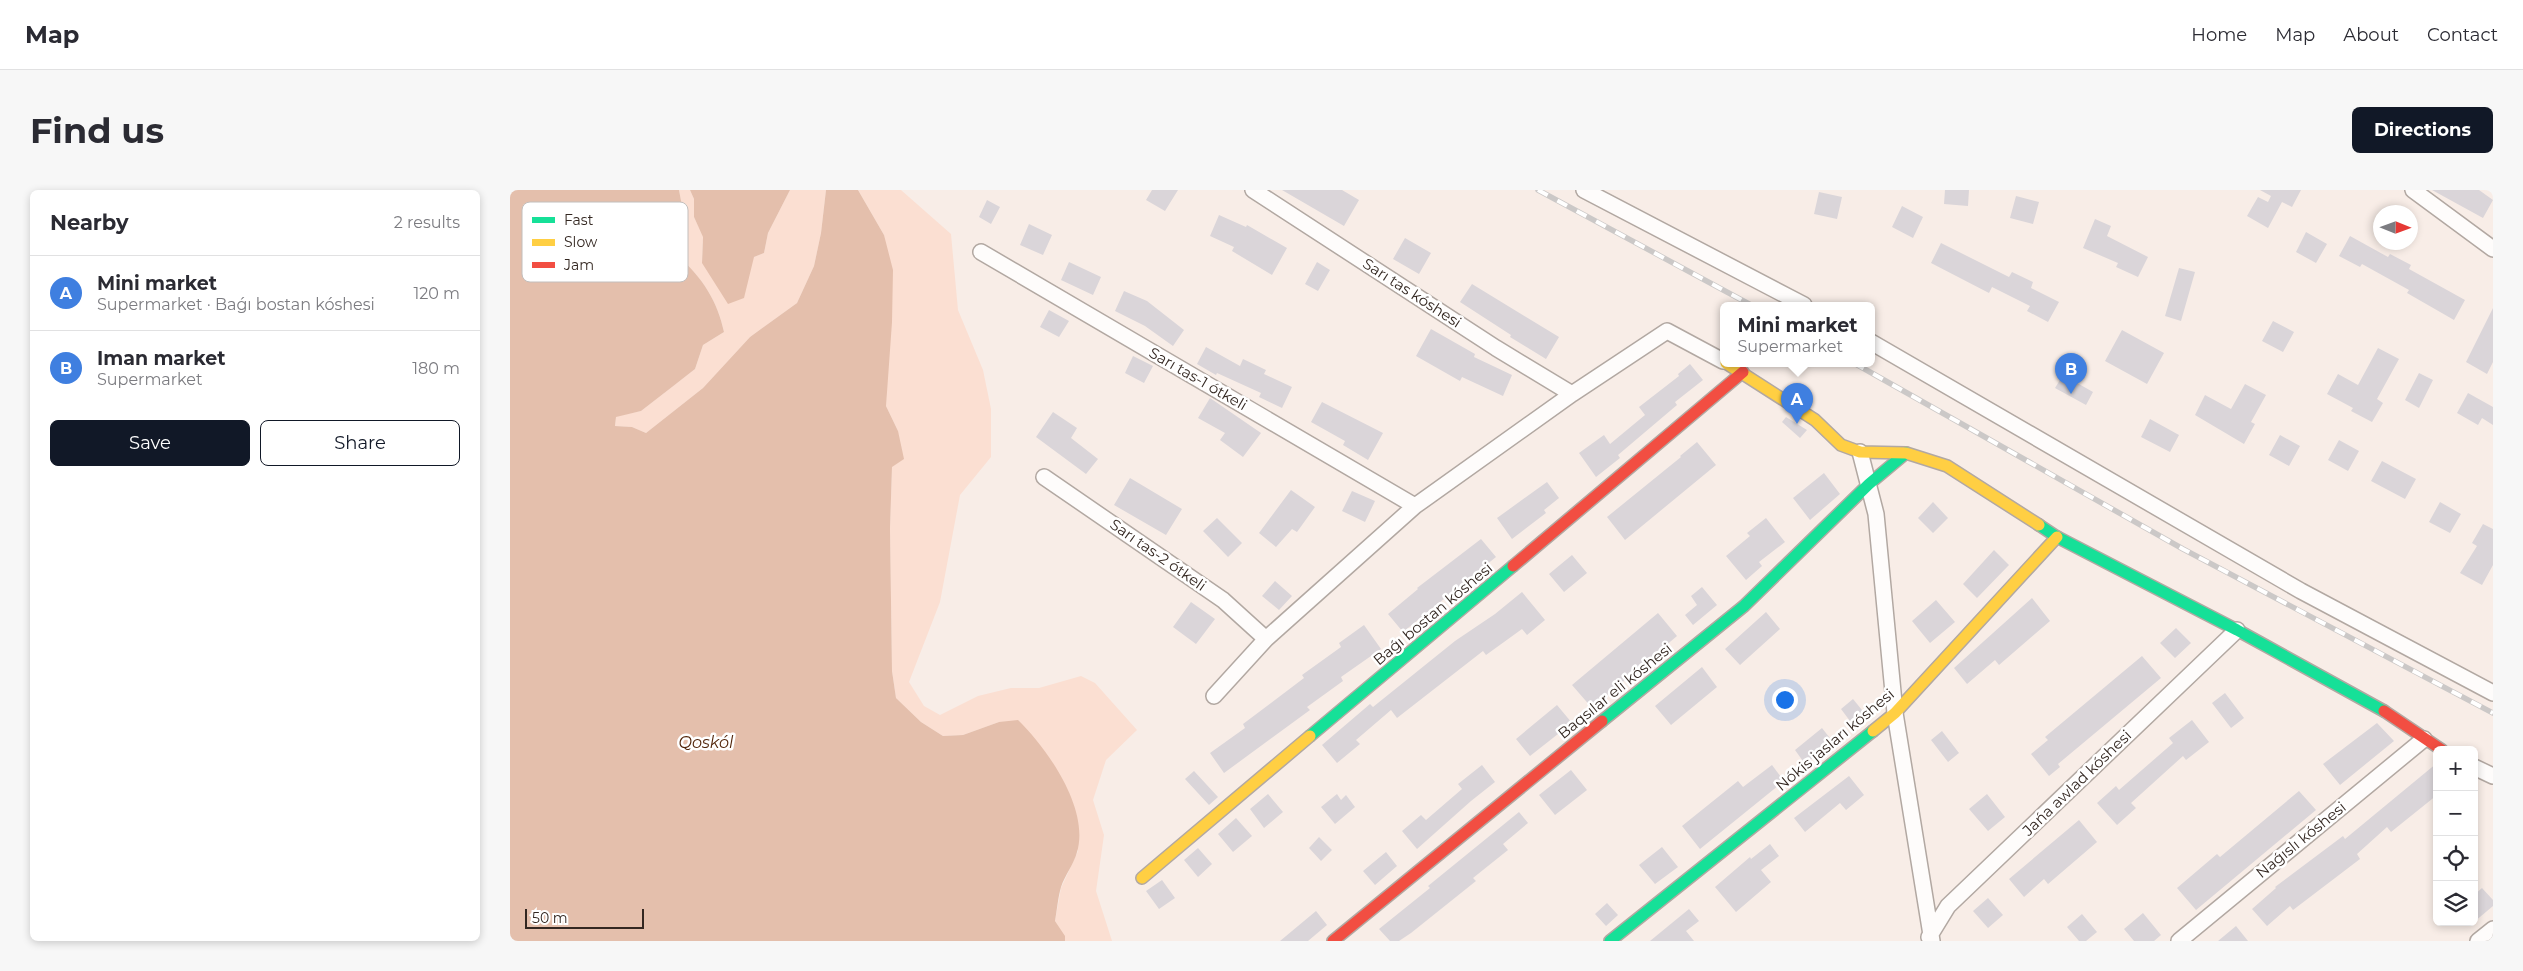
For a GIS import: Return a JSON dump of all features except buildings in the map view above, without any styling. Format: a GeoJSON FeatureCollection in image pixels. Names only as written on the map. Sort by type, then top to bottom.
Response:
{"type":"FeatureCollection","features":[{"type":"Feature","properties":{"kind":"street","name":"Sarı tas kóshesi"},"geometry":{"type":"LineString","coordinates":[[1253,190],[1496,348],[1572,394]]}},
{"type":"Feature","properties":{"kind":"street"},"geometry":{"type":"LineString","coordinates":[[1584,190],[1798,302]]}},
{"type":"Feature","properties":{"kind":"street"},"geometry":{"type":"LineString","coordinates":[[2413,190],[2493,249]]}},
{"type":"Feature","properties":{"kind":"street","name":"Sarı tas-1 ótkeli"},"geometry":{"type":"LineString","coordinates":[[981,252],[1415,506]]}},
{"type":"Feature","properties":{"kind":"street"},"geometry":{"type":"LineString","coordinates":[[1214,696],[1266,640],[1415,506],[1572,394],[1667,331],[1720,360]]}},
{"type":"Feature","properties":{"kind":"street"},"geometry":{"type":"LineString","coordinates":[[1875,344],[2301,591],[2493,693]]}},
{"type":"Feature","properties":{"kind":"street"},"geometry":{"type":"LineString","coordinates":[[1734,367],[1815,420],[1841,445],[1860,452],[1906,453],[1947,466],[2056,537],[2237,630],[2374,705],[2435,746]]}},
{"type":"Feature","properties":{"kind":"street","name":"Baǵı bostan kóshesi"},"geometry":{"type":"LineString","coordinates":[[1142,878],[1743,372]]}},
{"type":"Feature","properties":{"kind":"street"},"geometry":{"type":"LineString","coordinates":[[1860,452],[1876,514],[1895,713],[1929,939]]}},
{"type":"Feature","properties":{"kind":"street","name":"Baqsılar eli kóshesi"},"geometry":{"type":"LineString","coordinates":[[1333,941],[1744,606],[1869,484],[1906,453]]}},
{"type":"Feature","properties":{"kind":"street","name":"Sarı tas-2 ótkeli"},"geometry":{"type":"LineString","coordinates":[[1044,477],[1223,600],[1266,640]]}},
{"type":"Feature","properties":{"kind":"street","name":"Nókis jasları kóshesi"},"geometry":{"type":"LineString","coordinates":[[1610,941],[1895,713],[2056,537]]}},
{"type":"Feature","properties":{"kind":"street","name":"Jańa awlad kóshesi"},"geometry":{"type":"LineString","coordinates":[[1929,939],[1948,906],[2237,630]]}},
{"type":"Feature","properties":{"kind":"street","name":"Naǵıslı kóshesi"},"geometry":{"type":"LineString","coordinates":[[2179,941],[2424,739]]}},
{"type":"Feature","properties":{"kind":"street"},"geometry":{"type":"LineString","coordinates":[[2478,769],[2493,776]]}},
{"type":"Feature","properties":{"kind":"street"},"geometry":{"type":"LineString","coordinates":[[2478,941],[2493,929]]}},
{"type":"Feature","properties":{"kind":"shaded area"},"geometry":{"type":"Polygon","coordinates":[[[679,190],[690,190],[694,199],[694,217],[703,236],[702,263],[754,257],[764,253],[768,233],[790,190],[826,190],[821,233],[814,266],[797,303],[750,337],[703,388],[646,433],[632,427],[615,426],[616,416],[641,411],[695,369],[703,345],[724,332],[713,300],[702,282],[688,266],[688,202],[681,202],[679,190]]]}},
{"type":"Feature","properties":{"kind":"shaded area"},"geometry":{"type":"Polygon","coordinates":[[[858,190],[901,190],[951,234],[958,310],[983,370],[991,409],[991,457],[960,495],[940,602],[909,682],[924,706],[940,715],[978,696],[1011,688],[1039,688],[1081,676],[1095,683],[1137,730],[1106,760],[1093,800],[1104,835],[1096,891],[1112,941],[1065,941],[1055,921],[1061,888],[1078,851],[999,722],[963,735],[943,736],[921,722],[896,698],[892,671],[890,529],[892,467],[898,431],[886,406],[884,235],[858,190]]]}},
{"type":"Feature","properties":{"kind":"water","name":"Qoskól"},"geometry":{"type":"Polygon","coordinates":[[[510,190],[679,190],[681,202],[522,202],[522,282],[688,282],[688,266],[702,282],[713,300],[724,332],[703,345],[695,369],[641,411],[616,417],[615,426],[632,427],[646,433],[703,388],[750,337],[797,303],[814,266],[821,233],[826,190],[858,190],[884,235],[893,270],[892,322],[886,406],[898,431],[904,459],[892,467],[890,529],[892,671],[896,698],[921,722],[943,736],[963,735],[999,722],[1018,720],[1053,763],[1072,799],[1079,835],[1076,856],[1061,887],[1055,921],[1065,936],[1065,941],[510,941],[510,190]]]}},
{"type":"Feature","properties":{"kind":"water"},"geometry":{"type":"Polygon","coordinates":[[[690,190],[790,190],[768,233],[764,253],[754,257],[744,298],[728,304],[702,263],[703,237],[694,217],[694,199],[690,190]]]}},
{"type":"Feature","properties":{"kind":"railway"},"geometry":{"type":"LineString","coordinates":[[1538,190],[1745,302]]}},
{"type":"Feature","properties":{"kind":"railway"},"geometry":{"type":"LineString","coordinates":[[1861,367],[2183,549],[2493,713]]}},
{"type":"Feature","properties":{"kind":"traffic: fast"},"geometry":{"type":"LineString","coordinates":[[1602,721],[1744,606],[1869,484],[1906,453]]}},
{"type":"Feature","properties":{"kind":"traffic: fast"},"geometry":{"type":"LineString","coordinates":[[2039,525],[2057,537],[2237,630],[2384,711]]}},
{"type":"Feature","properties":{"kind":"traffic: fast"},"geometry":{"type":"LineString","coordinates":[[1310,736],[1513,566]]}},
{"type":"Feature","properties":{"kind":"traffic: fast"},"geometry":{"type":"LineString","coordinates":[[1610,941],[1873,731]]}},
{"type":"Feature","properties":{"kind":"traffic: slow"},"geometry":{"type":"LineString","coordinates":[[1732,367],[1815,420],[1841,445],[1860,452],[1906,453],[1947,466],[2039,525]]}},
{"type":"Feature","properties":{"kind":"traffic: slow"},"geometry":{"type":"LineString","coordinates":[[1873,731],[1895,713],[2057,537]]}},
{"type":"Feature","properties":{"kind":"traffic: slow"},"geometry":{"type":"LineString","coordinates":[[1142,878],[1310,736]]}},
{"type":"Feature","properties":{"kind":"traffic: jam"},"geometry":{"type":"LineString","coordinates":[[1513,566],[1743,372]]}},
{"type":"Feature","properties":{"kind":"traffic: jam"},"geometry":{"type":"LineString","coordinates":[[2384,711],[2436,746]]}},
{"type":"Feature","properties":{"kind":"traffic: jam"},"geometry":{"type":"LineString","coordinates":[[1333,941],[1602,721]]}},
{"type":"Feature","properties":{"kind":"place","name":"Iman market"},"geometry":{"type":"Point","coordinates":[2071,394]}},
{"type":"Feature","properties":{"kind":"place","name":"Mini market"},"geometry":{"type":"Point","coordinates":[1797,424]}}]}
